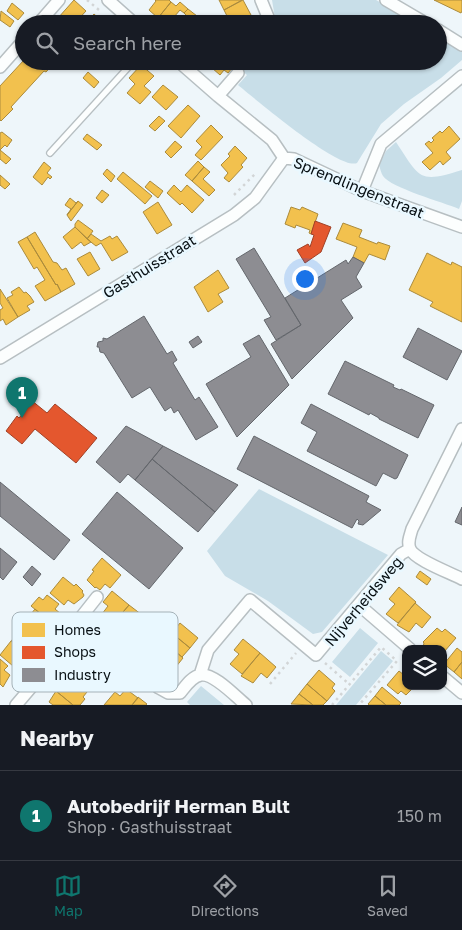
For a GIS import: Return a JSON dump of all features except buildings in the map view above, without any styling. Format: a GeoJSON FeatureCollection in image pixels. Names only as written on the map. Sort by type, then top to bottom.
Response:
{"type":"FeatureCollection","features":[{"type":"Feature","properties":{"kind":"street"},"geometry":{"type":"LineString","coordinates":[[46,15],[59,0]]}},
{"type":"Feature","properties":{"kind":"street"},"geometry":{"type":"LineString","coordinates":[[108,0],[125,15]]}},
{"type":"Feature","properties":{"kind":"street"},"geometry":{"type":"LineString","coordinates":[[261,0],[267,15]]}},
{"type":"Feature","properties":{"kind":"street"},"geometry":{"type":"LineString","coordinates":[[386,0],[412,15]]}},
{"type":"Feature","properties":{"kind":"street"},"geometry":{"type":"LineString","coordinates":[[447,36],[462,45]]}},
{"type":"Feature","properties":{"kind":"street"},"geometry":{"type":"LineString","coordinates":[[0,67],[15,50]]}},
{"type":"Feature","properties":{"kind":"street"},"geometry":{"type":"LineString","coordinates":[[188,70],[272,140],[284,158]]}},
{"type":"Feature","properties":{"kind":"street"},"geometry":{"type":"LineString","coordinates":[[218,96],[238,73]]}},
{"type":"Feature","properties":{"kind":"street"},"geometry":{"type":"LineString","coordinates":[[362,191],[381,144],[462,76]]}},
{"type":"Feature","properties":{"kind":"street","name":"Sprendlingenstraat"},"geometry":{"type":"LineString","coordinates":[[284,158],[294,159],[362,191],[462,227]]}},
{"type":"Feature","properties":{"kind":"street","name":"Gasthuisstraat"},"geometry":{"type":"LineString","coordinates":[[0,358],[234,215],[255,198],[284,158]]}},
{"type":"Feature","properties":{"kind":"street","name":"Nijverheidsweg"},"geometry":{"type":"LineString","coordinates":[[462,430],[412,529],[408,542],[410,549],[420,558],[462,579]]}},
{"type":"Feature","properties":{"kind":"street","name":"Nijverheidsweg"},"geometry":{"type":"LineString","coordinates":[[200,675],[208,650],[250,600],[316,655],[401,554],[410,549]]}},
{"type":"Feature","properties":{"kind":"street"},"geometry":{"type":"LineString","coordinates":[[85,612],[97,597]]}},
{"type":"Feature","properties":{"kind":"street"},"geometry":{"type":"LineString","coordinates":[[358,605],[405,645]]}},
{"type":"Feature","properties":{"kind":"street"},"geometry":{"type":"LineString","coordinates":[[169,699],[180,693],[193,678],[200,675],[210,676],[246,705]]}},
{"type":"Feature","properties":{"kind":"street"},"geometry":{"type":"LineString","coordinates":[[447,680],[462,693]]}},
{"type":"Feature","properties":{"kind":"street"},"geometry":{"type":"LineString","coordinates":[[16,705],[27,692]]}},
{"type":"Feature","properties":{"kind":"lane"},"geometry":{"type":"LineString","coordinates":[[50,153],[126,70]]}},
{"type":"Feature","properties":{"kind":"path"},"geometry":{"type":"LineString","coordinates":[[234,195],[259,170]]}},
{"type":"Feature","properties":{"kind":"path"},"geometry":{"type":"LineString","coordinates":[[270,684],[303,644]]}},
{"type":"Feature","properties":{"kind":"path"},"geometry":{"type":"LineString","coordinates":[[332,705],[381,647],[397,660],[360,705]]}},
{"type":"Feature","properties":{"kind":"path"},"geometry":{"type":"LineString","coordinates":[[316,655],[350,684]]}},
{"type":"Feature","properties":{"kind":"shaded area"},"geometry":{"type":"Polygon","coordinates":[[[272,0],[376,0],[405,15],[274,15],[272,0]]]}},
{"type":"Feature","properties":{"kind":"shaded area"},"geometry":{"type":"Polygon","coordinates":[[[447,35],[462,44],[462,60],[381,124],[357,163],[348,162],[333,156],[278,118],[238,85],[247,75],[241,70],[447,70],[447,35]]]}},
{"type":"Feature","properties":{"kind":"shaded area"},"geometry":{"type":"Polygon","coordinates":[[[396,142],[410,164],[422,175],[436,177],[462,170],[462,201],[459,209],[406,190],[388,181],[383,176],[379,165],[386,151],[396,142]]]}},
{"type":"Feature","properties":{"kind":"shaded area"},"geometry":{"type":"Polygon","coordinates":[[[259,489],[388,555],[322,632],[313,634],[268,601],[225,576],[207,551],[259,489]]]}},
{"type":"Feature","properties":{"kind":"shaded area"},"geometry":{"type":"Polygon","coordinates":[[[360,628],[378,643],[350,677],[332,662],[360,628]]]}},
{"type":"Feature","properties":{"kind":"shaded area"},"geometry":{"type":"Polygon","coordinates":[[[381,651],[393,661],[356,705],[336,705],[381,651]]]}},
{"type":"Feature","properties":{"kind":"shaded area"},"geometry":{"type":"Polygon","coordinates":[[[201,686],[224,705],[190,705],[187,702],[201,686]]]}},
{"type":"Feature","properties":{"kind":"place","name":"Autobedrijf Herman Bult"},"geometry":{"type":"Point","coordinates":[22,418]}}]}
